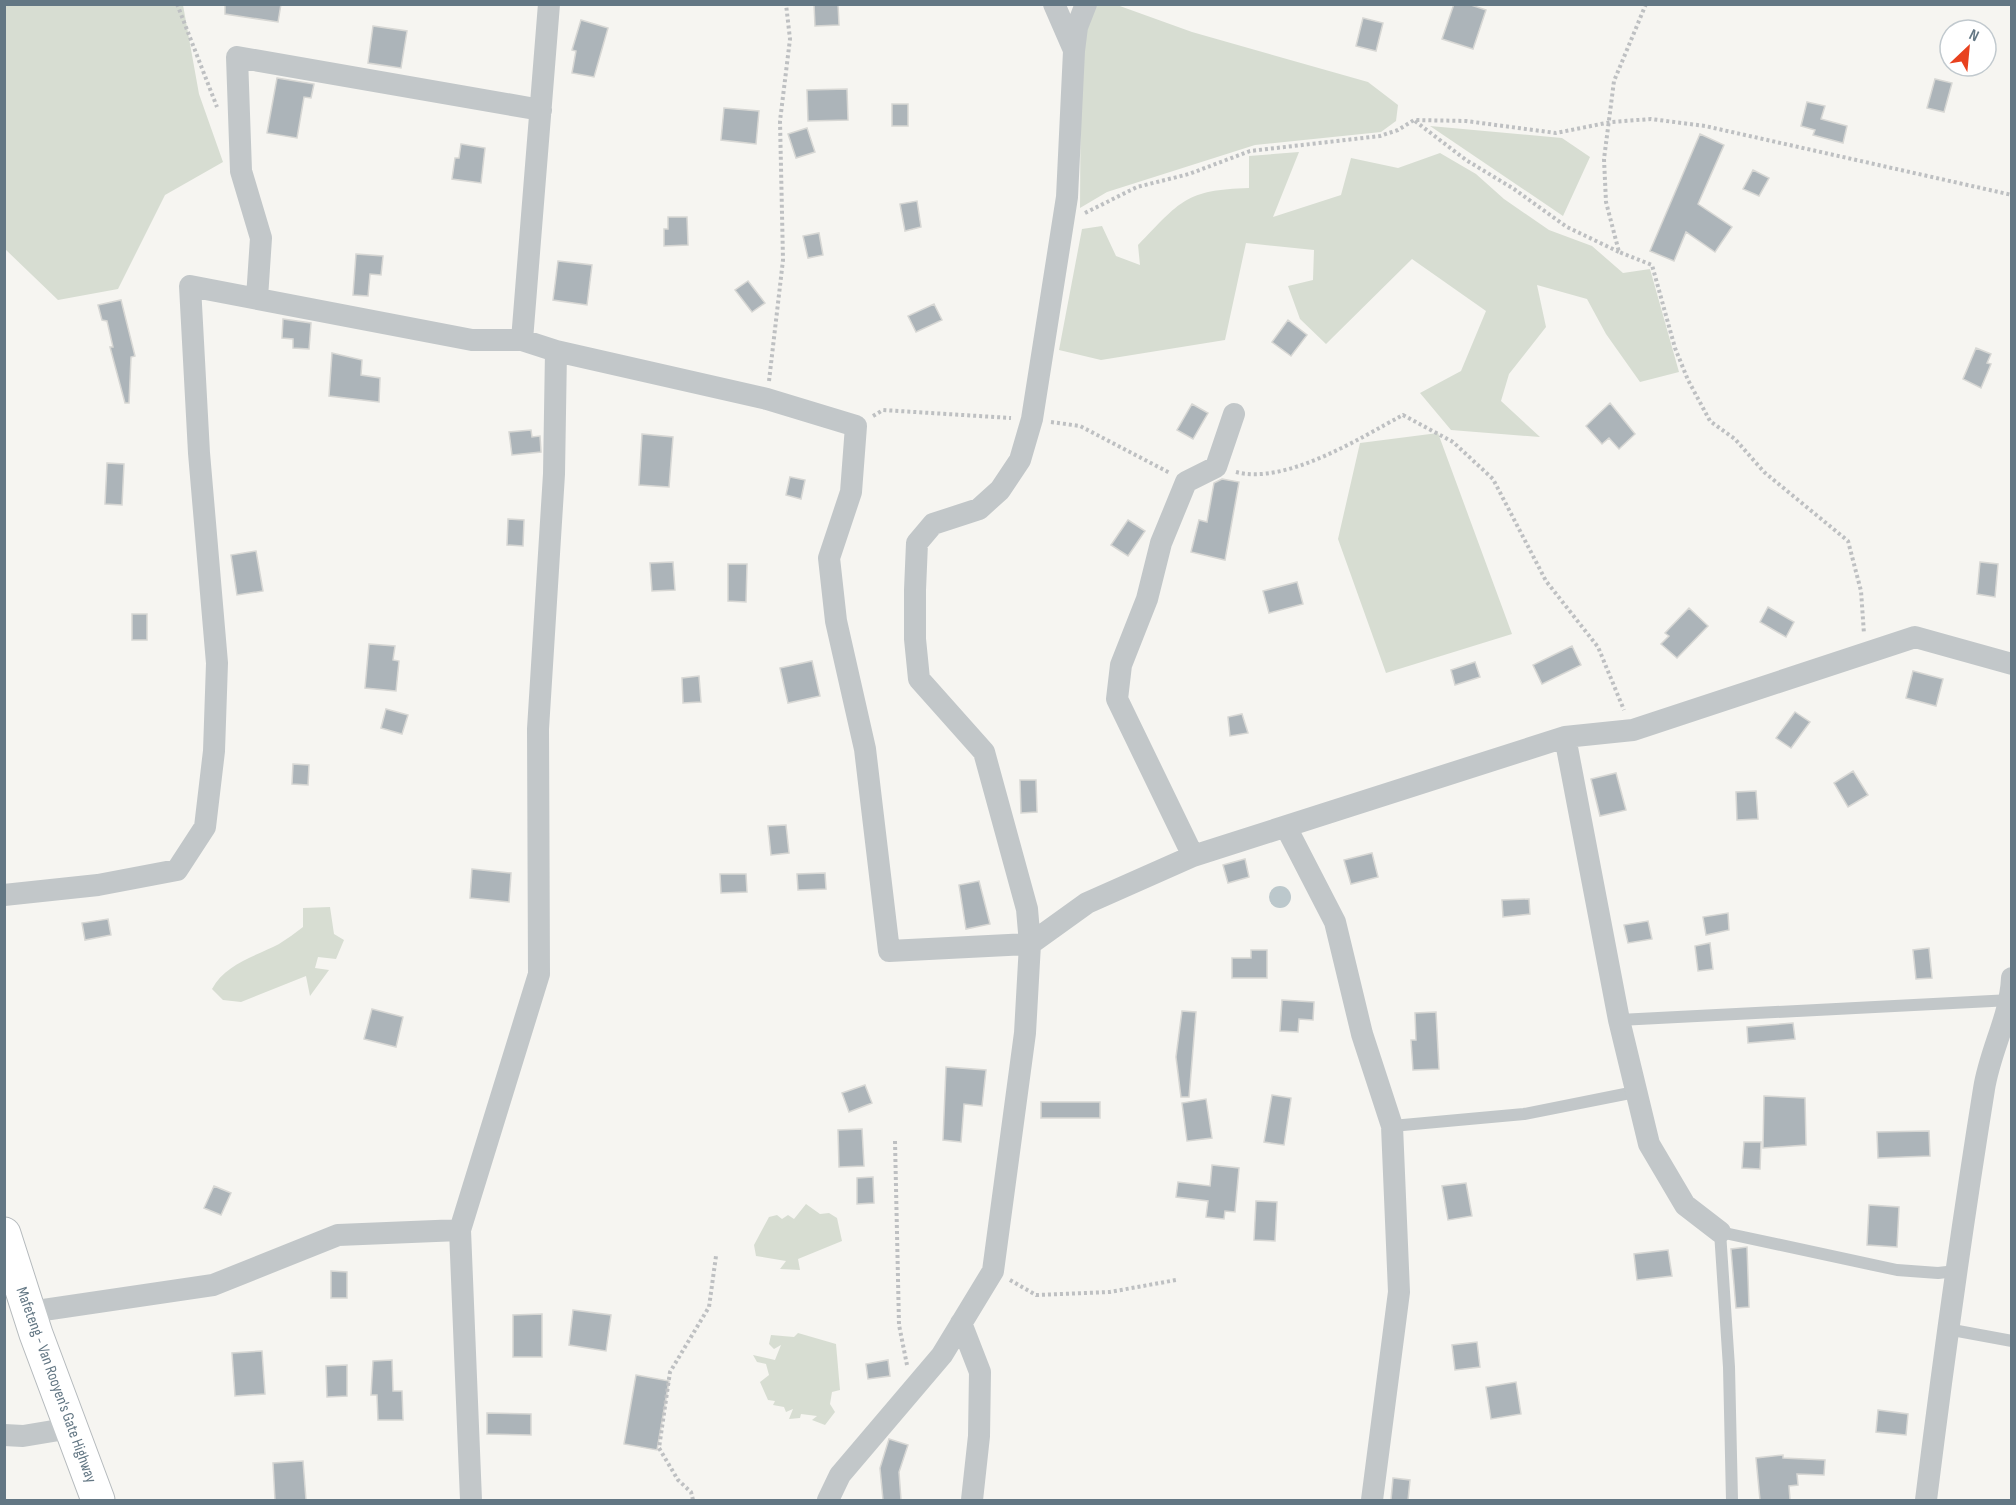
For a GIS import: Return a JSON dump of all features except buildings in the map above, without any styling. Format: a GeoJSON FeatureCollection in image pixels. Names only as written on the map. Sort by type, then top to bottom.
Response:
{"type":"FeatureCollection","features":[{"type":"Feature","properties":{"kind":"main road","name":"Mafeteng - Van Rooyen's Gate Highway"},"geometry":{"type":"LineString","coordinates":[[4,1234],[98,1500]]}},
{"type":"Feature","properties":{"kind":"street"},"geometry":{"type":"LineString","coordinates":[[522,340],[549,4]]}},
{"type":"Feature","properties":{"kind":"street"},"geometry":{"type":"LineString","coordinates":[[1054,4],[1074,51]]}},
{"type":"Feature","properties":{"kind":"street"},"geometry":{"type":"LineString","coordinates":[[828,1500],[840,1475],[942,1355],[993,1271],[1025,1033],[1030,944],[1028,909],[984,752],[919,679],[915,629],[917,543],[933,525],[979,509],[1000,490],[1020,460],[1032,419],[1063,225],[1073,114],[1074,51],[1077,27],[1086,4]]}},
{"type":"Feature","properties":{"kind":"street"},"geometry":{"type":"LineString","coordinates":[[257,298],[261,238],[241,171],[237,57],[541,110]]}},
{"type":"Feature","properties":{"kind":"street"},"geometry":{"type":"LineString","coordinates":[[4,895],[98,885],[177,870],[205,827],[214,751],[217,663],[199,453],[190,286],[472,340],[522,340],[556,351],[767,399],[856,426],[850,492],[829,558],[836,621],[865,749],[889,951],[1030,944],[1088,903],[1193,856],[1565,737],[1633,730],[1915,637],[2012,664]]}},
{"type":"Feature","properties":{"kind":"street"},"geometry":{"type":"LineString","coordinates":[[471,1500],[460,1230],[538,974],[538,729],[554,474],[556,351]]}},
{"type":"Feature","properties":{"kind":"street"},"geometry":{"type":"LineString","coordinates":[[1193,856],[1117,699],[1121,665],[1147,599],[1161,543],[1186,482],[1216,467],[1234,414]]}},
{"type":"Feature","properties":{"kind":"street"},"geometry":{"type":"LineString","coordinates":[[1565,737],[1619,1020],[1649,1144],[1685,1205],[1720,1232]]}},
{"type":"Feature","properties":{"kind":"street"},"geometry":{"type":"LineString","coordinates":[[1286,826],[1335,922],[1362,1034],[1392,1126],[1399,1292],[1372,1500]]}},
{"type":"Feature","properties":{"kind":"street"},"geometry":{"type":"LineString","coordinates":[[1926,1500],[1947,1329],[1984,1084],[2011,1000],[2012,978]]}},
{"type":"Feature","properties":{"kind":"street"},"geometry":{"type":"LineString","coordinates":[[30,1312],[213,1285],[338,1235],[460,1230]]}},
{"type":"Feature","properties":{"kind":"street"},"geometry":{"type":"LineString","coordinates":[[961,1323],[980,1372],[979,1436],[972,1500]]}},
{"type":"Feature","properties":{"kind":"street"},"geometry":{"type":"LineString","coordinates":[[4,1435],[23,1436],[71,1428]]}},
{"type":"Feature","properties":{"kind":"lane"},"geometry":{"type":"LineString","coordinates":[[1619,1020],[2011,1000]]}},
{"type":"Feature","properties":{"kind":"lane"},"geometry":{"type":"LineString","coordinates":[[1392,1126],[1524,1114],[1635,1092]]}},
{"type":"Feature","properties":{"kind":"lane"},"geometry":{"type":"LineString","coordinates":[[1732,1500],[1729,1367],[1720,1232],[1897,1270],[1938,1273],[1956,1271]]}},
{"type":"Feature","properties":{"kind":"lane"},"geometry":{"type":"LineString","coordinates":[[1947,1329],[2012,1341]]}},
{"type":"Feature","properties":{"kind":"path"},"geometry":{"type":"LineString","coordinates":[[177,4],[220,115]]}},
{"type":"Feature","properties":{"kind":"path"},"geometry":{"type":"LineString","coordinates":[[767,399],[783,260],[780,122],[790,39],[786,4]]}},
{"type":"Feature","properties":{"kind":"path"},"geometry":{"type":"LineString","coordinates":[[1619,252],[1606,202],[1604,159],[1611,122],[1614,81],[1646,4]]}},
{"type":"Feature","properties":{"kind":"path"},"geometry":{"type":"LineString","coordinates":[[1063,225],[1137,187],[1189,174],[1250,151],[1380,136],[1398,130],[1414,120],[1466,121],[1556,133],[1611,122],[1651,119],[1705,126],[2012,195]]}},
{"type":"Feature","properties":{"kind":"path"},"geometry":{"type":"LineString","coordinates":[[1414,120],[1466,160],[1514,189],[1567,227],[1652,266],[1675,348],[1688,380],[1710,421],[1735,439],[1764,472],[1848,541],[1861,591],[1862,628],[1871,653]]}},
{"type":"Feature","properties":{"kind":"path"},"geometry":{"type":"LineString","coordinates":[[856,426],[883,410],[1032,419],[1080,426],[1186,482]]}},
{"type":"Feature","properties":{"kind":"path"},"geometry":{"type":"LineString","coordinates":[[1216,467],[1248,475],[1306,464],[1403,415],[1453,442],[1493,479],[1546,581],[1598,647],[1633,730]]}},
{"type":"Feature","properties":{"kind":"path"},"geometry":{"type":"LineString","coordinates":[[895,1142],[899,1325],[911,1391]]}},
{"type":"Feature","properties":{"kind":"path"},"geometry":{"type":"LineString","coordinates":[[693,1500],[691,1492],[678,1480],[659,1448],[670,1372],[709,1307],[716,1256]]}},
{"type":"Feature","properties":{"kind":"path"},"geometry":{"type":"LineString","coordinates":[[993,1271],[1036,1295],[1110,1292],[1176,1280]]}},
{"type":"Feature","properties":{"kind":"shaded area"},"geometry":{"type":"Polygon","coordinates":[[[4,5],[183,5],[199,94],[223,162],[165,195],[118,289],[58,300],[5,249],[4,5]]]}},
{"type":"Feature","properties":{"kind":"shaded area"},"geometry":{"type":"Polygon","coordinates":[[[1093,5],[1117,5],[1192,32],[1368,82],[1398,105],[1396,121],[1381,132],[1255,145],[1107,192],[1080,208],[1081,46],[1093,5]]]}},
{"type":"Feature","properties":{"kind":"shaded area"},"geometry":{"type":"Polygon","coordinates":[[[1430,126],[1562,138],[1590,157],[1563,216],[1430,126]]]}},
{"type":"Feature","properties":{"kind":"shaded area"},"geometry":{"type":"Polygon","coordinates":[[[1299,152],[1273,217],[1341,195],[1351,158],[1398,168],[1440,153],[1476,174],[1504,199],[1549,230],[1592,246],[1623,273],[1650,269],[1679,372],[1640,382],[1606,334],[1587,299],[1537,285],[1546,327],[1509,374],[1501,401],[1540,437],[1451,430],[1420,393],[1461,371],[1486,311],[1412,259],[1326,344],[1300,319],[1288,286],[1313,280],[1314,250],[1246,243],[1225,340],[1101,360],[1059,350],[1082,229],[1102,226],[1116,256],[1140,265],[1138,245],[1175,208],[1197,195],[1228,189],[1249,188],[1249,156],[1299,152]]]}},
{"type":"Feature","properties":{"kind":"shaded area"},"geometry":{"type":"Polygon","coordinates":[[[1438,433],[1512,634],[1386,673],[1338,539],[1360,443],[1438,433]]]}},
{"type":"Feature","properties":{"kind":"shaded area"},"geometry":{"type":"Polygon","coordinates":[[[1280,886],[1288,889],[1291,897],[1288,905],[1280,908],[1272,905],[1269,897],[1272,889],[1280,886]]]}},
{"type":"Feature","properties":{"kind":"shaded area"},"geometry":{"type":"Polygon","coordinates":[[[330,907],[334,934],[344,940],[336,959],[318,957],[315,968],[329,970],[310,996],[306,976],[241,1002],[223,1000],[212,989],[218,980],[233,967],[279,944],[303,927],[303,908],[330,907]]]}},
{"type":"Feature","properties":{"kind":"shaded area"},"geometry":{"type":"Polygon","coordinates":[[[806,1204],[820,1214],[829,1213],[837,1218],[842,1241],[798,1259],[800,1270],[780,1269],[786,1261],[756,1256],[754,1245],[769,1217],[777,1215],[782,1219],[788,1215],[794,1219],[806,1204]]]}},
{"type":"Feature","properties":{"kind":"shaded area"},"geometry":{"type":"Polygon","coordinates":[[[798,1333],[836,1344],[840,1390],[832,1392],[830,1404],[835,1412],[825,1425],[812,1420],[817,1416],[801,1414],[800,1418],[789,1419],[793,1409],[786,1412],[784,1407],[773,1405],[775,1401],[768,1400],[760,1382],[769,1375],[766,1364],[757,1362],[753,1355],[775,1360],[781,1345],[774,1349],[769,1344],[771,1335],[794,1337],[798,1333]]]}}]}
